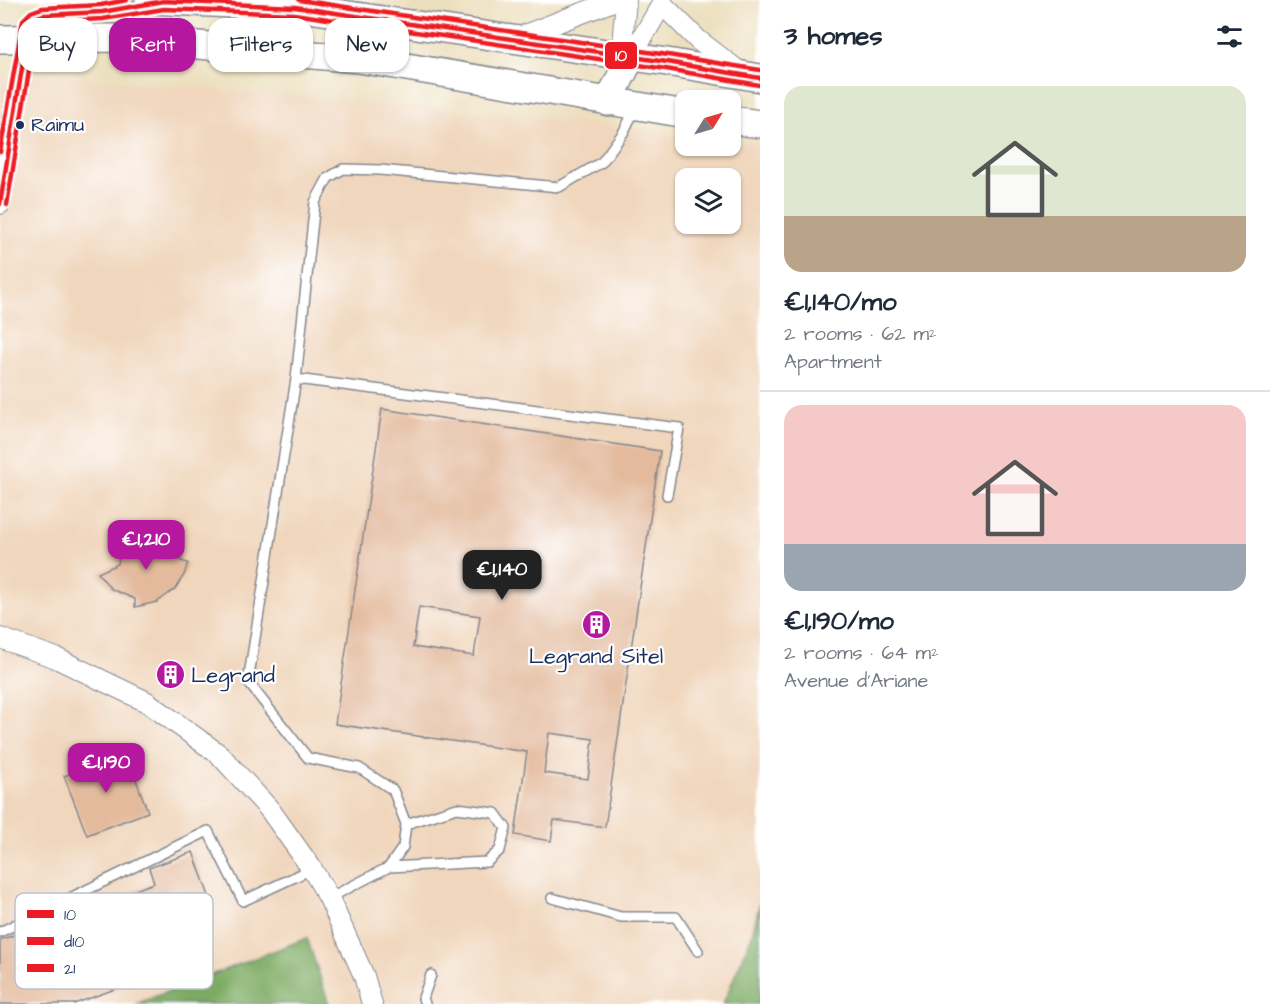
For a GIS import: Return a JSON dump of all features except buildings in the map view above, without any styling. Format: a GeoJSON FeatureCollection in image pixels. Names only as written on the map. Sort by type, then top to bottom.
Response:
{"type":"FeatureCollection","features":[{"type":"Feature","properties":{"kind":"main road"},"geometry":{"type":"LineString","coordinates":[[157,1],[295,7],[752,77]]}},
{"type":"Feature","properties":{"kind":"main road"},"geometry":{"type":"LineString","coordinates":[[0,39],[18,38]]}},
{"type":"Feature","properties":{"kind":"main road"},"geometry":{"type":"LineString","coordinates":[[97,38],[359,58],[675,112]]}},
{"type":"Feature","properties":{"kind":"main road"},"geometry":{"type":"LineString","coordinates":[[608,102],[631,57]]}},
{"type":"Feature","properties":{"kind":"main road"},"geometry":{"type":"LineString","coordinates":[[741,121],[760,124]]}},
{"type":"Feature","properties":{"kind":"street"},"geometry":{"type":"LineString","coordinates":[[513,39],[616,0]]}},
{"type":"Feature","properties":{"kind":"street"},"geometry":{"type":"LineString","coordinates":[[626,0],[623,33],[631,57]]}},
{"type":"Feature","properties":{"kind":"street"},"geometry":{"type":"LineString","coordinates":[[631,57],[662,2],[698,40],[752,77]]}},
{"type":"Feature","properties":{"kind":"street"},"geometry":{"type":"LineString","coordinates":[[0,204],[21,72]]}},
{"type":"Feature","properties":{"kind":"street"},"geometry":{"type":"LineString","coordinates":[[0,638],[56,658],[147,702],[220,755],[270,810],[312,869],[329,898],[364,976],[372,1004]]}},
{"type":"Feature","properties":{"kind":"lane"},"geometry":{"type":"LineString","coordinates":[[35,18],[44,15],[102,12],[157,1]]}},
{"type":"Feature","properties":{"kind":"lane"},"geometry":{"type":"LineString","coordinates":[[388,867],[403,847],[406,824],[393,790],[359,768],[308,758],[248,682],[296,379],[315,202],[328,178],[343,169],[380,170],[559,188],[602,162],[623,133],[636,107]]}},
{"type":"Feature","properties":{"kind":"lane"},"geometry":{"type":"LineString","coordinates":[[296,379],[679,428],[667,495]]}},
{"type":"Feature","properties":{"kind":"lane"},"geometry":{"type":"LineString","coordinates":[[329,898],[388,867],[487,862],[500,850],[506,828],[495,813],[457,808],[406,824]]}},
{"type":"Feature","properties":{"kind":"lane"},"geometry":{"type":"LineString","coordinates":[[80,893],[208,831],[243,901],[312,869]]}},
{"type":"Feature","properties":{"kind":"lane"},"geometry":{"type":"LineString","coordinates":[[552,898],[621,917],[676,917],[698,951]]}},
{"type":"Feature","properties":{"kind":"lane"},"geometry":{"type":"LineString","coordinates":[[0,932],[15,925]]}},
{"type":"Feature","properties":{"kind":"lane"},"geometry":{"type":"LineString","coordinates":[[425,1004],[423,998],[431,975]]}},
{"type":"Feature","properties":{"kind":"shaded area"},"geometry":{"type":"Polygon","coordinates":[[[70,77],[566,120],[675,134],[675,156],[741,156],[741,142],[760,144],[760,898],[750,936],[723,1004],[335,1004],[307,938],[213,974],[213,893],[15,893],[15,989],[175,989],[136,1004],[0,1004],[0,78],[70,77]]]}},
{"type":"Feature","properties":{"kind":"green space"},"geometry":{"type":"Polygon","coordinates":[[[760,903],[760,1004],[723,1004],[752,935],[760,903]]]}},
{"type":"Feature","properties":{"kind":"green space"},"geometry":{"type":"Polygon","coordinates":[[[307,938],[329,1004],[136,1004],[175,989],[213,989],[213,974],[307,938]]]}},
{"type":"Feature","properties":{"kind":"transit line","name":"21"},"geometry":{"type":"LineString","coordinates":[[0,152],[23,20],[31,12],[42,8],[101,5],[127,0]]}},
{"type":"Feature","properties":{"kind":"transit line","name":"21"},"geometry":{"type":"LineString","coordinates":[[299,0],[760,70]]}},
{"type":"Feature","properties":{"kind":"transit line","name":"10"},"geometry":{"type":"LineString","coordinates":[[0,204],[29,25],[35,18],[44,15],[102,12],[164,1],[295,7],[760,78]]}},
{"type":"Feature","properties":{"kind":"transit line","name":"d10"},"geometry":{"type":"LineString","coordinates":[[7,205],[36,28],[45,22],[103,19],[164,9],[294,14],[759,85]]}},
{"type":"Feature","properties":{"kind":"place","name":"Raimu"},"geometry":{"type":"Point","coordinates":[20,125]}},
{"type":"Feature","properties":{"kind":"place","name":"Legrand Sitel"},"geometry":{"type":"Point","coordinates":[596,624]}},
{"type":"Feature","properties":{"kind":"place","name":"Legrand"},"geometry":{"type":"Point","coordinates":[170,675]}}]}
